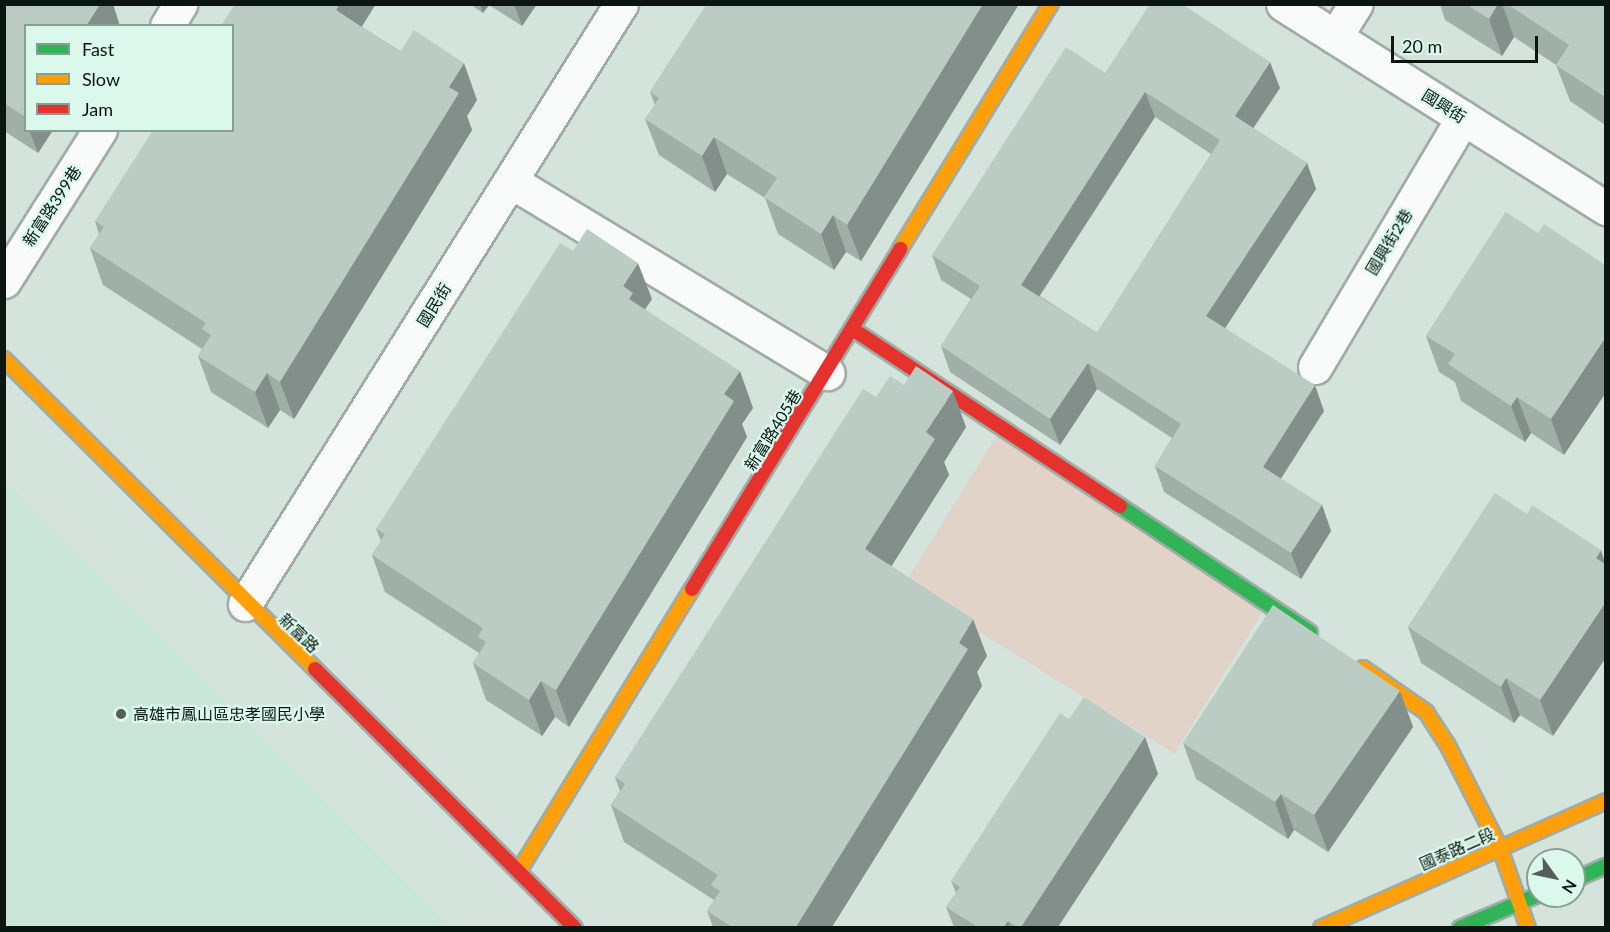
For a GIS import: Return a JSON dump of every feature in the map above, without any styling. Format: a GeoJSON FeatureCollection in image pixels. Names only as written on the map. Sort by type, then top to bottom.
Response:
{"type":"FeatureCollection","features":[{"type":"Feature","properties":{"kind":"street"},"geometry":{"type":"LineString","coordinates":[[168,24],[180,4]]}},
{"type":"Feature","properties":{"kind":"street","name":"國民街"},"geometry":{"type":"LineString","coordinates":[[245,604],[512,182],[621,4]]}},
{"type":"Feature","properties":{"kind":"street","name":"新富路405巷"},"geometry":{"type":"LineString","coordinates":[[519,871],[828,373],[1051,4]]}},
{"type":"Feature","properties":{"kind":"street","name":"國興街"},"geometry":{"type":"LineString","coordinates":[[1283,4],[1605,208]]}},
{"type":"Feature","properties":{"kind":"street"},"geometry":{"type":"LineString","coordinates":[[1335,37],[1356,4]]}},
{"type":"Feature","properties":{"kind":"street","name":"國興街2巷"},"geometry":{"type":"LineString","coordinates":[[1315,367],[1463,118]]}},
{"type":"Feature","properties":{"kind":"street","name":"新富路399巷"},"geometry":{"type":"LineString","coordinates":[[4,281],[99,132]]}},
{"type":"Feature","properties":{"kind":"street"},"geometry":{"type":"LineString","coordinates":[[512,182],[828,373]]}},
{"type":"Feature","properties":{"kind":"street"},"geometry":{"type":"LineString","coordinates":[[854,330],[1327,643]]}},
{"type":"Feature","properties":{"kind":"street","name":"新富路"},"geometry":{"type":"LineString","coordinates":[[4,359],[245,604],[575,927]]}},
{"type":"Feature","properties":{"kind":"street"},"geometry":{"type":"LineString","coordinates":[[1346,656],[1426,712],[1471,785],[1500,848],[1528,927]]}},
{"type":"Feature","properties":{"kind":"street","name":"國泰路二段"},"geometry":{"type":"LineString","coordinates":[[1321,927],[1605,801]]}},
{"type":"Feature","properties":{"kind":"street"},"geometry":{"type":"LineString","coordinates":[[1586,875],[1605,866]]}},
{"type":"Feature","properties":{"kind":"street"},"geometry":{"type":"LineString","coordinates":[[1460,927],[1526,899]]}},
{"type":"Feature","properties":{"kind":"shaded area"},"geometry":{"type":"Polygon","coordinates":[[[999,432],[1270,601],[1174,754],[904,585],[999,432]]]}},
{"type":"Feature","properties":{"kind":"shaded area","name":"高雄市鳳山區忠孝國民小學"},"geometry":{"type":"Polygon","coordinates":[[[5,480],[24,500],[452,927],[5,927],[5,480]]]}},
{"type":"Feature","properties":{"kind":"building"},"geometry":{"type":"Polygon","coordinates":[[[4,4],[100,4],[87,24],[24,24],[24,116],[4,103],[4,4]]]}},
{"type":"Feature","properties":{"kind":"building"},"geometry":{"type":"Polygon","coordinates":[[[235,4],[339,4],[336,10],[400,52],[414,30],[464,63],[449,87],[459,93],[280,382],[267,373],[255,392],[198,356],[211,335],[202,329],[206,323],[90,248],[104,227],[95,221],[152,132],[234,132],[234,24],[222,24],[235,4]]]}},
{"type":"Feature","properties":{"kind":"building"},"geometry":{"type":"Polygon","coordinates":[[[707,4],[983,4],[847,225],[833,215],[821,234],[764,197],[777,178],[714,137],[702,156],[645,119],[659,98],[650,92],[707,4]]]}},
{"type":"Feature","properties":{"kind":"building"},"geometry":{"type":"Polygon","coordinates":[[[1150,4],[1182,4],[1270,62],[1235,116],[1307,163],[1206,316],[1315,385],[1263,467],[1322,505],[1291,553],[1155,466],[1181,424],[1088,363],[1050,419],[941,346],[980,286],[932,255],[1066,47],[1105,73],[1150,4]],[[1145,92],[1021,285],[1097,333],[1220,140],[1145,92]]]}},
{"type":"Feature","properties":{"kind":"building"},"geometry":{"type":"Polygon","coordinates":[[[1466,4],[1498,4],[1489,19],[1466,4]]]}},
{"type":"Feature","properties":{"kind":"building"},"geometry":{"type":"Polygon","coordinates":[[[1507,4],[1605,4],[1605,97],[1556,65],[1569,45],[1507,4]]]}},
{"type":"Feature","properties":{"kind":"building"},"geometry":{"type":"Polygon","coordinates":[[[1506,212],[1538,233],[1544,224],[1605,265],[1605,338],[1551,419],[1517,397],[1511,406],[1448,364],[1455,354],[1426,336],[1506,212]]]}},
{"type":"Feature","properties":{"kind":"building"},"geometry":{"type":"Polygon","coordinates":[[[587,229],[638,263],[623,286],[633,293],[629,299],[740,371],[724,394],[734,401],[556,690],[541,681],[529,700],[473,663],[486,642],[478,637],[483,628],[372,555],[385,534],[376,529],[560,243],[573,251],[587,229]]]}},
{"type":"Feature","properties":{"kind":"building"},"geometry":{"type":"Polygon","coordinates":[[[916,366],[953,391],[926,432],[935,439],[865,549],[973,619],[959,643],[968,649],[796,927],[732,927],[707,911],[720,891],[711,885],[718,875],[611,805],[625,784],[615,777],[863,389],[876,397],[890,376],[904,385],[916,366]]]}},
{"type":"Feature","properties":{"kind":"building"},"geometry":{"type":"Polygon","coordinates":[[[1495,493],[1527,514],[1532,505],[1601,550],[1596,558],[1605,564],[1605,603],[1540,700],[1506,678],[1501,687],[1408,627],[1495,493]]]}},
{"type":"Feature","properties":{"kind":"building"},"geometry":{"type":"Polygon","coordinates":[[[1273,605],[1400,691],[1314,815],[1281,794],[1275,802],[1183,743],[1273,605]]]}},
{"type":"Feature","properties":{"kind":"building"},"geometry":{"type":"Polygon","coordinates":[[[1084,697],[1145,737],[1021,927],[1008,921],[1004,927],[978,927],[946,907],[960,887],[951,881],[1060,713],[1069,719],[1084,697]]]}},
{"type":"Feature","properties":{"kind":"traffic: fast"},"geometry":{"type":"LineString","coordinates":[[1120,506],[1310,632]]}},
{"type":"Feature","properties":{"kind":"traffic: fast"},"geometry":{"type":"LineString","coordinates":[[1586,875],[1606,866]]}},
{"type":"Feature","properties":{"kind":"traffic: fast"},"geometry":{"type":"LineString","coordinates":[[1460,928],[1526,900]]}},
{"type":"Feature","properties":{"kind":"traffic: slow"},"geometry":{"type":"LineString","coordinates":[[900,249],[1051,4]]}},
{"type":"Feature","properties":{"kind":"traffic: slow"},"geometry":{"type":"LineString","coordinates":[[4,359],[315,669]]}},
{"type":"Feature","properties":{"kind":"traffic: slow"},"geometry":{"type":"LineString","coordinates":[[519,871],[692,589]]}},
{"type":"Feature","properties":{"kind":"traffic: slow"},"geometry":{"type":"LineString","coordinates":[[1363,668],[1426,712],[1447,744],[1500,848],[1528,928]]}},
{"type":"Feature","properties":{"kind":"traffic: slow"},"geometry":{"type":"LineString","coordinates":[[1321,928],[1606,801]]}},
{"type":"Feature","properties":{"kind":"traffic: jam"},"geometry":{"type":"LineString","coordinates":[[692,589],[900,249]]}},
{"type":"Feature","properties":{"kind":"traffic: jam"},"geometry":{"type":"LineString","coordinates":[[854,330],[1120,506]]}},
{"type":"Feature","properties":{"kind":"traffic: jam"},"geometry":{"type":"LineString","coordinates":[[315,669],[575,928]]}},
{"type":"Feature","properties":{"kind":"place","name":"高雄市鳳山區忠孝國民小學"},"geometry":{"type":"Point","coordinates":[121,714]}}]}
